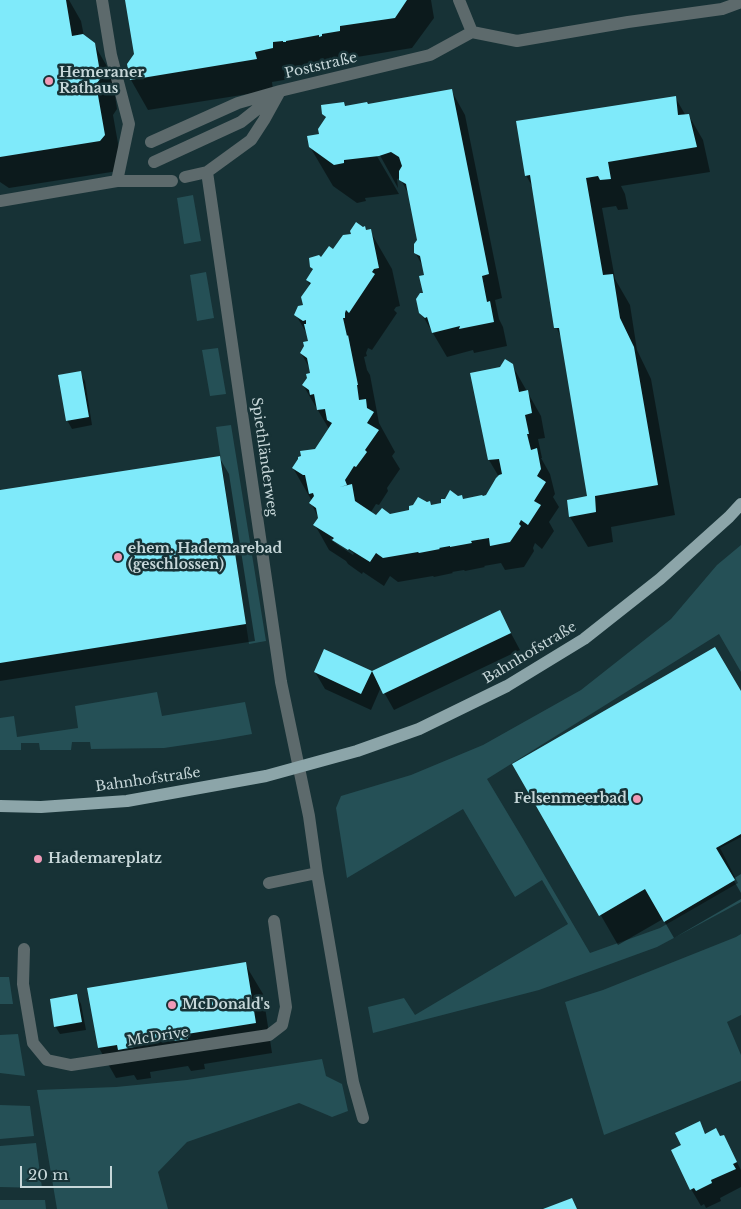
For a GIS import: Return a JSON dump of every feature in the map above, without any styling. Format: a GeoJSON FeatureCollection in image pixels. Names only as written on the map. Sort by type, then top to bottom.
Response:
{"type":"FeatureCollection","features":[{"type":"Feature","properties":{"kind":"main road","name":"Bahnhofstraße"},"geometry":{"type":"LineString","coordinates":[[0,806],[40,807],[127,801],[266,776],[358,751],[419,728],[507,686],[584,638],[660,579],[735,515],[741,504]]}},
{"type":"Feature","properties":{"kind":"street"},"geometry":{"type":"LineString","coordinates":[[102,0],[111,55],[129,124],[116,181]]}},
{"type":"Feature","properties":{"kind":"street"},"geometry":{"type":"LineString","coordinates":[[459,0],[472,32],[517,41],[628,22],[722,9],[741,2]]}},
{"type":"Feature","properties":{"kind":"street","name":"Poststraße"},"geometry":{"type":"LineString","coordinates":[[207,172],[250,140],[280,91],[430,55],[472,32]]}},
{"type":"Feature","properties":{"kind":"street"},"geometry":{"type":"LineString","coordinates":[[152,142],[238,102],[280,91]]}},
{"type":"Feature","properties":{"kind":"street"},"geometry":{"type":"LineString","coordinates":[[154,162],[241,122],[280,91]]}},
{"type":"Feature","properties":{"kind":"street"},"geometry":{"type":"LineString","coordinates":[[185,177],[207,172]]}},
{"type":"Feature","properties":{"kind":"street","name":"Spiethländerweg"},"geometry":{"type":"LineString","coordinates":[[207,172],[281,682],[299,768]]}},
{"type":"Feature","properties":{"kind":"street"},"geometry":{"type":"LineString","coordinates":[[0,201],[116,181],[172,181]]}},
{"type":"Feature","properties":{"kind":"street"},"geometry":{"type":"LineString","coordinates":[[299,768],[353,1082],[363,1118]]}},
{"type":"Feature","properties":{"kind":"street"},"geometry":{"type":"LineString","coordinates":[[269,883],[317,873]]}},
{"type":"Feature","properties":{"kind":"street","name":"McDrive"},"geometry":{"type":"LineString","coordinates":[[24,949],[23,984],[33,1043],[47,1060],[71,1066],[269,1035],[282,1025],[286,1007],[274,921]]}},
{"type":"Feature","properties":{"kind":"shaded area"},"geometry":{"type":"Polygon","coordinates":[[[193,195],[201,241],[184,244],[177,198],[193,195]]]}},
{"type":"Feature","properties":{"kind":"shaded area"},"geometry":{"type":"Polygon","coordinates":[[[206,272],[214,318],[197,321],[190,275],[206,272]]]}},
{"type":"Feature","properties":{"kind":"shaded area"},"geometry":{"type":"Polygon","coordinates":[[[218,348],[226,394],[210,396],[202,350],[218,348]]]}},
{"type":"Feature","properties":{"kind":"shaded area"},"geometry":{"type":"Polygon","coordinates":[[[231,425],[266,641],[249,644],[216,427],[231,425]]]}},
{"type":"Feature","properties":{"kind":"shaded area"},"geometry":{"type":"Polygon","coordinates":[[[741,545],[741,672],[719,634],[487,779],[590,953],[660,928],[738,883],[720,848],[741,837],[741,902],[657,947],[539,990],[373,1033],[368,1007],[404,998],[415,1015],[568,924],[542,880],[515,897],[463,809],[347,878],[336,808],[341,796],[411,775],[483,745],[581,690],[671,619],[717,565],[741,545]]]}},
{"type":"Feature","properties":{"kind":"shaded area"},"geometry":{"type":"Polygon","coordinates":[[[157,692],[162,716],[245,702],[252,734],[164,748],[91,749],[90,742],[72,742],[71,750],[40,750],[39,743],[21,743],[21,750],[0,750],[0,718],[14,716],[17,737],[78,728],[75,706],[157,692]]]}},
{"type":"Feature","properties":{"kind":"shaded area"},"geometry":{"type":"Polygon","coordinates":[[[741,934],[741,1015],[727,1022],[741,1055],[741,1081],[604,1135],[565,1002],[603,990],[741,934]]]}},
{"type":"Feature","properties":{"kind":"shaded area"},"geometry":{"type":"Polygon","coordinates":[[[0,977],[9,977],[13,1004],[0,1004],[0,977]]]}},
{"type":"Feature","properties":{"kind":"shaded area"},"geometry":{"type":"Polygon","coordinates":[[[18,1034],[25,1076],[0,1073],[0,1035],[18,1034]]]}},
{"type":"Feature","properties":{"kind":"shaded area"},"geometry":{"type":"Polygon","coordinates":[[[322,1059],[326,1076],[342,1084],[348,1111],[332,1117],[299,1103],[187,1142],[158,1172],[168,1209],[57,1209],[37,1090],[116,1087],[187,1080],[322,1059]]]}},
{"type":"Feature","properties":{"kind":"shaded area"},"geometry":{"type":"Polygon","coordinates":[[[0,1105],[30,1106],[34,1136],[0,1139],[0,1105]]]}},
{"type":"Feature","properties":{"kind":"shaded area"},"geometry":{"type":"Polygon","coordinates":[[[36,1143],[42,1188],[0,1187],[0,1146],[36,1143]]]}},
{"type":"Feature","properties":{"kind":"shaded area"},"geometry":{"type":"Polygon","coordinates":[[[0,1200],[45,1200],[46,1209],[0,1209],[0,1200]]]}},
{"type":"Feature","properties":{"kind":"building","name":"Hemeraner Rathaus"},"geometry":{"type":"Polygon","coordinates":[[[0,0],[66,0],[72,36],[83,34],[95,43],[101,78],[96,84],[105,135],[100,141],[0,157],[0,0]]]}},
{"type":"Feature","properties":{"kind":"building"},"geometry":{"type":"Polygon","coordinates":[[[125,0],[407,0],[395,18],[340,26],[340,31],[322,34],[319,37],[319,35],[286,42],[273,42],[273,48],[255,52],[257,59],[130,80],[127,64],[134,54],[125,0]]]}},
{"type":"Feature","properties":{"kind":"building"},"geometry":{"type":"Polygon","coordinates":[[[452,89],[489,274],[482,276],[487,302],[490,301],[494,322],[459,329],[460,326],[432,333],[427,317],[425,318],[419,313],[416,299],[420,293],[423,293],[419,276],[424,275],[420,256],[414,253],[414,244],[417,240],[406,184],[399,180],[399,171],[402,166],[399,157],[391,152],[379,156],[344,160],[344,163],[334,165],[309,147],[307,136],[319,134],[318,129],[326,117],[322,114],[321,105],[344,102],[345,106],[367,102],[368,104],[452,89]]]}},
{"type":"Feature","properties":{"kind":"building"},"geometry":{"type":"Polygon","coordinates":[[[676,96],[678,115],[689,114],[697,147],[608,162],[611,179],[600,180],[598,176],[586,178],[603,275],[613,274],[620,318],[634,347],[658,485],[595,496],[596,512],[569,517],[567,500],[587,496],[559,328],[554,328],[530,175],[525,176],[516,121],[676,96]]]}},
{"type":"Feature","properties":{"kind":"building"},"geometry":{"type":"Polygon","coordinates":[[[356,222],[363,227],[365,226],[366,230],[371,229],[379,268],[374,269],[372,272],[375,274],[349,313],[346,310],[345,318],[343,318],[358,385],[359,400],[366,399],[367,408],[374,412],[367,423],[379,430],[365,450],[367,452],[356,467],[354,466],[345,480],[347,485],[340,487],[352,484],[355,501],[376,515],[382,508],[390,514],[409,510],[409,506],[413,505],[418,497],[427,502],[430,501],[431,505],[441,503],[441,499],[445,499],[450,490],[458,496],[462,495],[463,499],[486,495],[496,478],[502,474],[499,459],[488,460],[470,373],[500,367],[505,359],[513,364],[519,392],[528,390],[532,413],[525,415],[529,434],[527,434],[531,450],[537,448],[541,469],[537,476],[546,482],[534,501],[541,505],[528,525],[521,520],[519,524],[521,526],[510,542],[490,546],[489,538],[419,553],[383,558],[376,553],[370,562],[332,540],[334,538],[313,525],[318,518],[316,508],[309,503],[314,496],[313,493],[309,494],[305,475],[292,468],[298,457],[301,456],[300,451],[315,449],[332,423],[327,420],[325,409],[317,410],[314,394],[310,395],[309,390],[302,385],[307,378],[306,374],[310,373],[307,358],[300,353],[304,346],[303,342],[308,341],[304,324],[306,324],[306,320],[303,321],[294,315],[298,306],[303,305],[301,297],[311,283],[306,280],[313,269],[310,267],[309,258],[319,255],[321,257],[329,246],[333,249],[343,235],[351,234],[350,231],[356,222]]]}},
{"type":"Feature","properties":{"kind":"building"},"geometry":{"type":"Polygon","coordinates":[[[81,371],[89,417],[66,421],[58,375],[81,371]]]}},
{"type":"Feature","properties":{"kind":"building","name":"ehem. Hademarebad (geschlossen)"},"geometry":{"type":"Polygon","coordinates":[[[220,456],[246,624],[0,663],[0,490],[220,456]]]}},
{"type":"Feature","properties":{"kind":"building"},"geometry":{"type":"Polygon","coordinates":[[[500,610],[511,633],[383,694],[372,671],[500,610]]]}},
{"type":"Feature","properties":{"kind":"building","name":"Felsenmeerbad"},"geometry":{"type":"Polygon","coordinates":[[[715,647],[741,691],[741,834],[716,848],[735,880],[664,922],[645,889],[599,916],[512,764],[715,647]]]}},
{"type":"Feature","properties":{"kind":"building"},"geometry":{"type":"Polygon","coordinates":[[[324,649],[372,671],[361,694],[314,672],[324,649]]]}},
{"type":"Feature","properties":{"kind":"building","name":"McDonald's"},"geometry":{"type":"Polygon","coordinates":[[[246,962],[256,1023],[187,1034],[188,1039],[172,1041],[172,1036],[134,1042],[134,1047],[118,1050],[117,1045],[98,1048],[87,988],[246,962]]]}},
{"type":"Feature","properties":{"kind":"building"},"geometry":{"type":"Polygon","coordinates":[[[77,994],[82,1022],[54,1027],[50,999],[77,994]]]}},
{"type":"Feature","properties":{"kind":"building"},"geometry":{"type":"Polygon","coordinates":[[[700,1121],[705,1134],[716,1128],[720,1136],[724,1135],[737,1162],[733,1164],[736,1169],[711,1180],[712,1183],[696,1191],[694,1188],[690,1190],[671,1150],[681,1145],[675,1133],[700,1121]]]}},
{"type":"Feature","properties":{"kind":"building"},"geometry":{"type":"Polygon","coordinates":[[[572,1198],[577,1209],[543,1209],[572,1198]]]}},
{"type":"Feature","properties":{"kind":"place","name":"Hemeraner Rathaus"},"geometry":{"type":"Point","coordinates":[49,81]}},
{"type":"Feature","properties":{"kind":"place","name":"ehem. Hademarebad (geschlossen)"},"geometry":{"type":"Point","coordinates":[118,557]}},
{"type":"Feature","properties":{"kind":"place","name":"Felsenmeerbad"},"geometry":{"type":"Point","coordinates":[637,799]}},
{"type":"Feature","properties":{"kind":"place","name":"Hademareplatz"},"geometry":{"type":"Point","coordinates":[38,859]}},
{"type":"Feature","properties":{"kind":"place","name":"McDonald's"},"geometry":{"type":"Point","coordinates":[172,1005]}}]}
